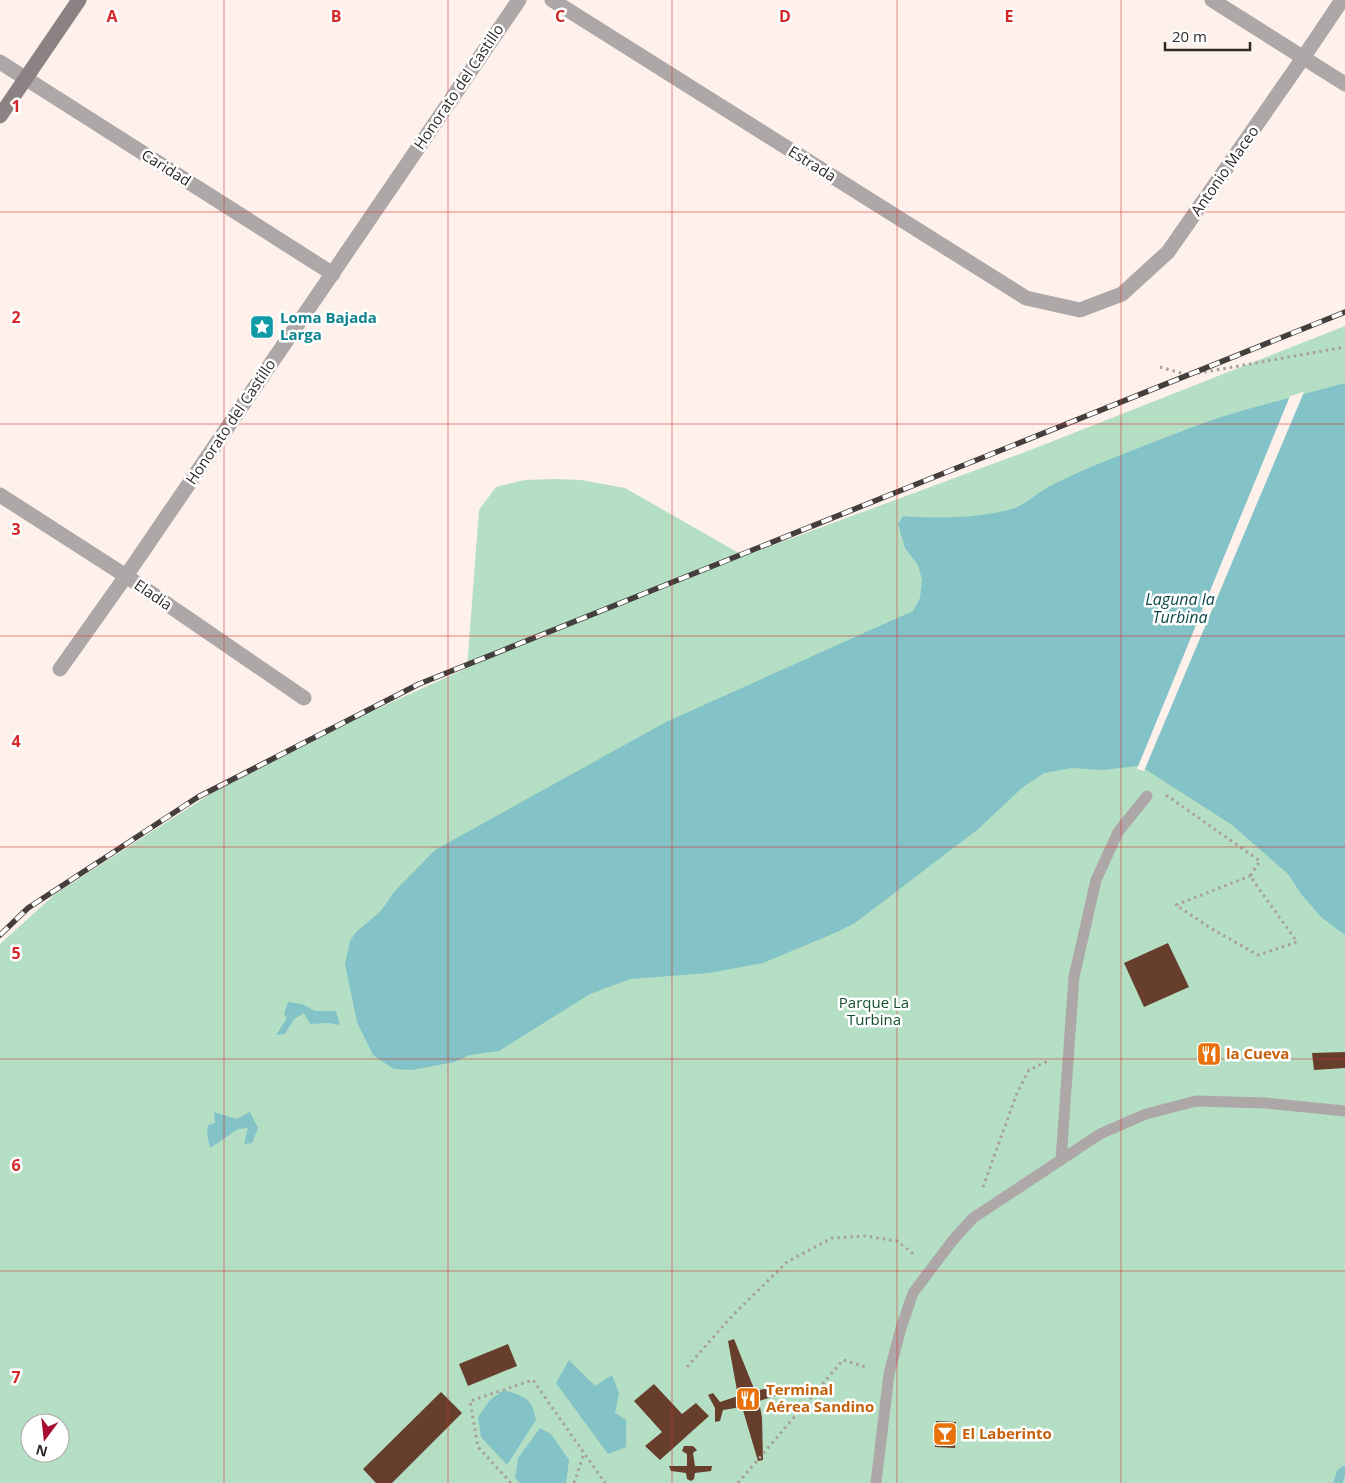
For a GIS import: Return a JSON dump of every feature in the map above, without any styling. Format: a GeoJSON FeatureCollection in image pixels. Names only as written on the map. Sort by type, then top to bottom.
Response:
{"type":"FeatureCollection","features":[{"type":"Feature","properties":{"kind":"main road"},"geometry":{"type":"LineString","coordinates":[[0,116],[79,0]]}},
{"type":"Feature","properties":{"kind":"street","name":"Honorato del Castillo"},"geometry":{"type":"LineString","coordinates":[[60,669],[126,576],[519,0]]}},
{"type":"Feature","properties":{"kind":"street","name":"Estrada"},"geometry":{"type":"LineString","coordinates":[[552,0],[1026,298],[1080,310]]}},
{"type":"Feature","properties":{"kind":"street"},"geometry":{"type":"LineString","coordinates":[[1212,0],[1345,84]]}},
{"type":"Feature","properties":{"kind":"street","name":"Antonio Maceo"},"geometry":{"type":"LineString","coordinates":[[1080,310],[1122,294],[1168,252],[1342,0]]}},
{"type":"Feature","properties":{"kind":"street","name":"Caridad"},"geometry":{"type":"LineString","coordinates":[[0,62],[333,274]]}},
{"type":"Feature","properties":{"kind":"street","name":"Eladia"},"geometry":{"type":"LineString","coordinates":[[0,495],[126,576],[304,698]]}},
{"type":"Feature","properties":{"kind":"lane"},"geometry":{"type":"LineString","coordinates":[[1061,1160],[1074,977],[1096,880],[1118,832],[1147,796]]}},
{"type":"Feature","properties":{"kind":"lane"},"geometry":{"type":"LineString","coordinates":[[876,1483],[889,1374],[901,1328],[913,1293],[972,1218],[1100,1134],[1146,1114],[1196,1101],[1266,1103],[1345,1111]]}},
{"type":"Feature","properties":{"kind":"path"},"geometry":{"type":"LineString","coordinates":[[1160,367],[1188,375],[1345,346]]}},
{"type":"Feature","properties":{"kind":"path"},"geometry":{"type":"LineString","coordinates":[[1161,792],[1260,861],[1250,876],[1176,905],[1212,929],[1258,955],[1297,942],[1250,876]]}},
{"type":"Feature","properties":{"kind":"path"},"geometry":{"type":"LineString","coordinates":[[972,1218],[1017,1093],[1029,1070],[1048,1061],[1069,1047]]}},
{"type":"Feature","properties":{"kind":"path"},"geometry":{"type":"LineString","coordinates":[[688,1367],[732,1316],[787,1262],[832,1238],[866,1236],[897,1241],[933,1269]]}},
{"type":"Feature","properties":{"kind":"path"},"geometry":{"type":"LineString","coordinates":[[738,1483],[843,1360],[889,1374]]}},
{"type":"Feature","properties":{"kind":"path"},"geometry":{"type":"LineString","coordinates":[[511,1483],[478,1447],[470,1401],[533,1380],[605,1483]]}},
{"type":"Feature","properties":{"kind":"path"},"geometry":{"type":"LineString","coordinates":[[574,1483],[584,1452]]}},
{"type":"Feature","properties":{"kind":"green space","name":"Parque La Turbina"},"geometry":{"type":"Polygon","coordinates":[[[1345,326],[1345,1483],[0,1483],[0,944],[55,894],[215,791],[357,718],[467,668],[479,510],[496,487],[525,480],[554,479],[581,480],[625,488],[744,556],[1038,447],[1345,326]]]}},
{"type":"Feature","properties":{"kind":"water","name":"Laguna la Turbina"},"geometry":{"type":"Polygon","coordinates":[[[1345,383],[1345,935],[1321,917],[1301,894],[1288,874],[1232,825],[1145,769],[1138,766],[1102,770],[1072,768],[1044,773],[1023,787],[977,830],[855,923],[763,963],[709,973],[630,979],[590,994],[499,1051],[470,1055],[454,1062],[412,1070],[394,1069],[373,1055],[357,1022],[345,964],[350,941],[356,932],[381,911],[394,892],[435,850],[666,722],[913,611],[920,598],[922,580],[918,565],[905,548],[898,524],[903,516],[958,517],[1012,509],[1048,487],[1081,471],[1185,430],[1244,410],[1345,383]]]}},
{"type":"Feature","properties":{"kind":"water"},"geometry":{"type":"Polygon","coordinates":[[[288,1002],[302,1004],[315,1011],[336,1011],[340,1025],[328,1023],[310,1024],[304,1013],[294,1019],[285,1034],[276,1035],[287,1018],[284,1014],[288,1002]]]}},
{"type":"Feature","properties":{"kind":"water"},"geometry":{"type":"Polygon","coordinates":[[[214,1112],[236,1119],[250,1112],[258,1128],[252,1143],[244,1144],[248,1128],[238,1129],[210,1148],[207,1134],[208,1125],[215,1123],[214,1112]]]}},
{"type":"Feature","properties":{"kind":"water"},"geometry":{"type":"Polygon","coordinates":[[[569,1360],[595,1386],[612,1375],[619,1393],[615,1413],[626,1420],[626,1447],[608,1454],[556,1383],[569,1360]]]}},
{"type":"Feature","properties":{"kind":"water"},"geometry":{"type":"Polygon","coordinates":[[[504,1390],[526,1399],[532,1407],[536,1420],[507,1465],[481,1437],[478,1417],[490,1400],[504,1390]]]}},
{"type":"Feature","properties":{"kind":"water"},"geometry":{"type":"Polygon","coordinates":[[[540,1428],[551,1434],[569,1460],[566,1483],[520,1483],[515,1478],[518,1458],[540,1428]]]}},
{"type":"Feature","properties":{"kind":"pier"},"geometry":{"type":"Polygon","coordinates":[[[1304,392],[1144,771],[1137,769],[1290,396],[1304,392]]]}},
{"type":"Feature","properties":{"kind":"building"},"geometry":{"type":"Polygon","coordinates":[[[1168,943],[1189,987],[1144,1007],[1124,963],[1168,943]]]}},
{"type":"Feature","properties":{"kind":"building"},"geometry":{"type":"Polygon","coordinates":[[[1345,1052],[1345,1068],[1314,1070],[1312,1053],[1345,1052]]]}},
{"type":"Feature","properties":{"kind":"building","name":"Terminal Aérea Sandino"},"geometry":{"type":"Polygon","coordinates":[[[734,1339],[755,1391],[782,1385],[790,1386],[785,1393],[759,1401],[762,1418],[763,1460],[758,1461],[742,1407],[723,1410],[720,1421],[715,1422],[715,1408],[708,1395],[713,1393],[720,1402],[738,1396],[728,1341],[734,1339]]]}},
{"type":"Feature","properties":{"kind":"building"},"geometry":{"type":"Polygon","coordinates":[[[508,1344],[517,1366],[468,1386],[459,1364],[508,1344]]]}},
{"type":"Feature","properties":{"kind":"building"},"geometry":{"type":"Polygon","coordinates":[[[654,1384],[682,1414],[696,1403],[709,1416],[660,1460],[645,1446],[662,1432],[634,1401],[654,1384]]]}},
{"type":"Feature","properties":{"kind":"building"},"geometry":{"type":"Polygon","coordinates":[[[441,1392],[462,1413],[392,1483],[376,1483],[363,1469],[441,1392]]]}},
{"type":"Feature","properties":{"kind":"building","name":"El Laberinto"},"geometry":{"type":"Polygon","coordinates":[[[936,1421],[956,1422],[955,1448],[935,1447],[936,1421]]]}},
{"type":"Feature","properties":{"kind":"building"},"geometry":{"type":"Polygon","coordinates":[[[684,1446],[693,1446],[697,1450],[693,1453],[695,1466],[712,1466],[711,1471],[695,1473],[694,1479],[691,1481],[687,1479],[686,1473],[671,1471],[669,1466],[687,1466],[687,1454],[682,1451],[684,1446]]]}},
{"type":"Feature","properties":{"kind":"waterway"},"geometry":{"type":"LineString","coordinates":[[1338,1483],[1341,1473],[1345,1470]]}},
{"type":"Feature","properties":{"kind":"railway"},"geometry":{"type":"LineString","coordinates":[[0,935],[28,908],[198,797],[419,684],[1345,312]]}},
{"type":"Feature","properties":{"kind":"place","name":"Loma Bajada Larga"},"geometry":{"type":"Point","coordinates":[262,327]}},
{"type":"Feature","properties":{"kind":"place","name":"la Cueva"},"geometry":{"type":"Point","coordinates":[1209,1054]}},
{"type":"Feature","properties":{"kind":"place","name":"Terminal Aérea Sandino"},"geometry":{"type":"Point","coordinates":[748,1399]}},
{"type":"Feature","properties":{"kind":"place","name":"El Laberinto"},"geometry":{"type":"Point","coordinates":[945,1434]}}]}
